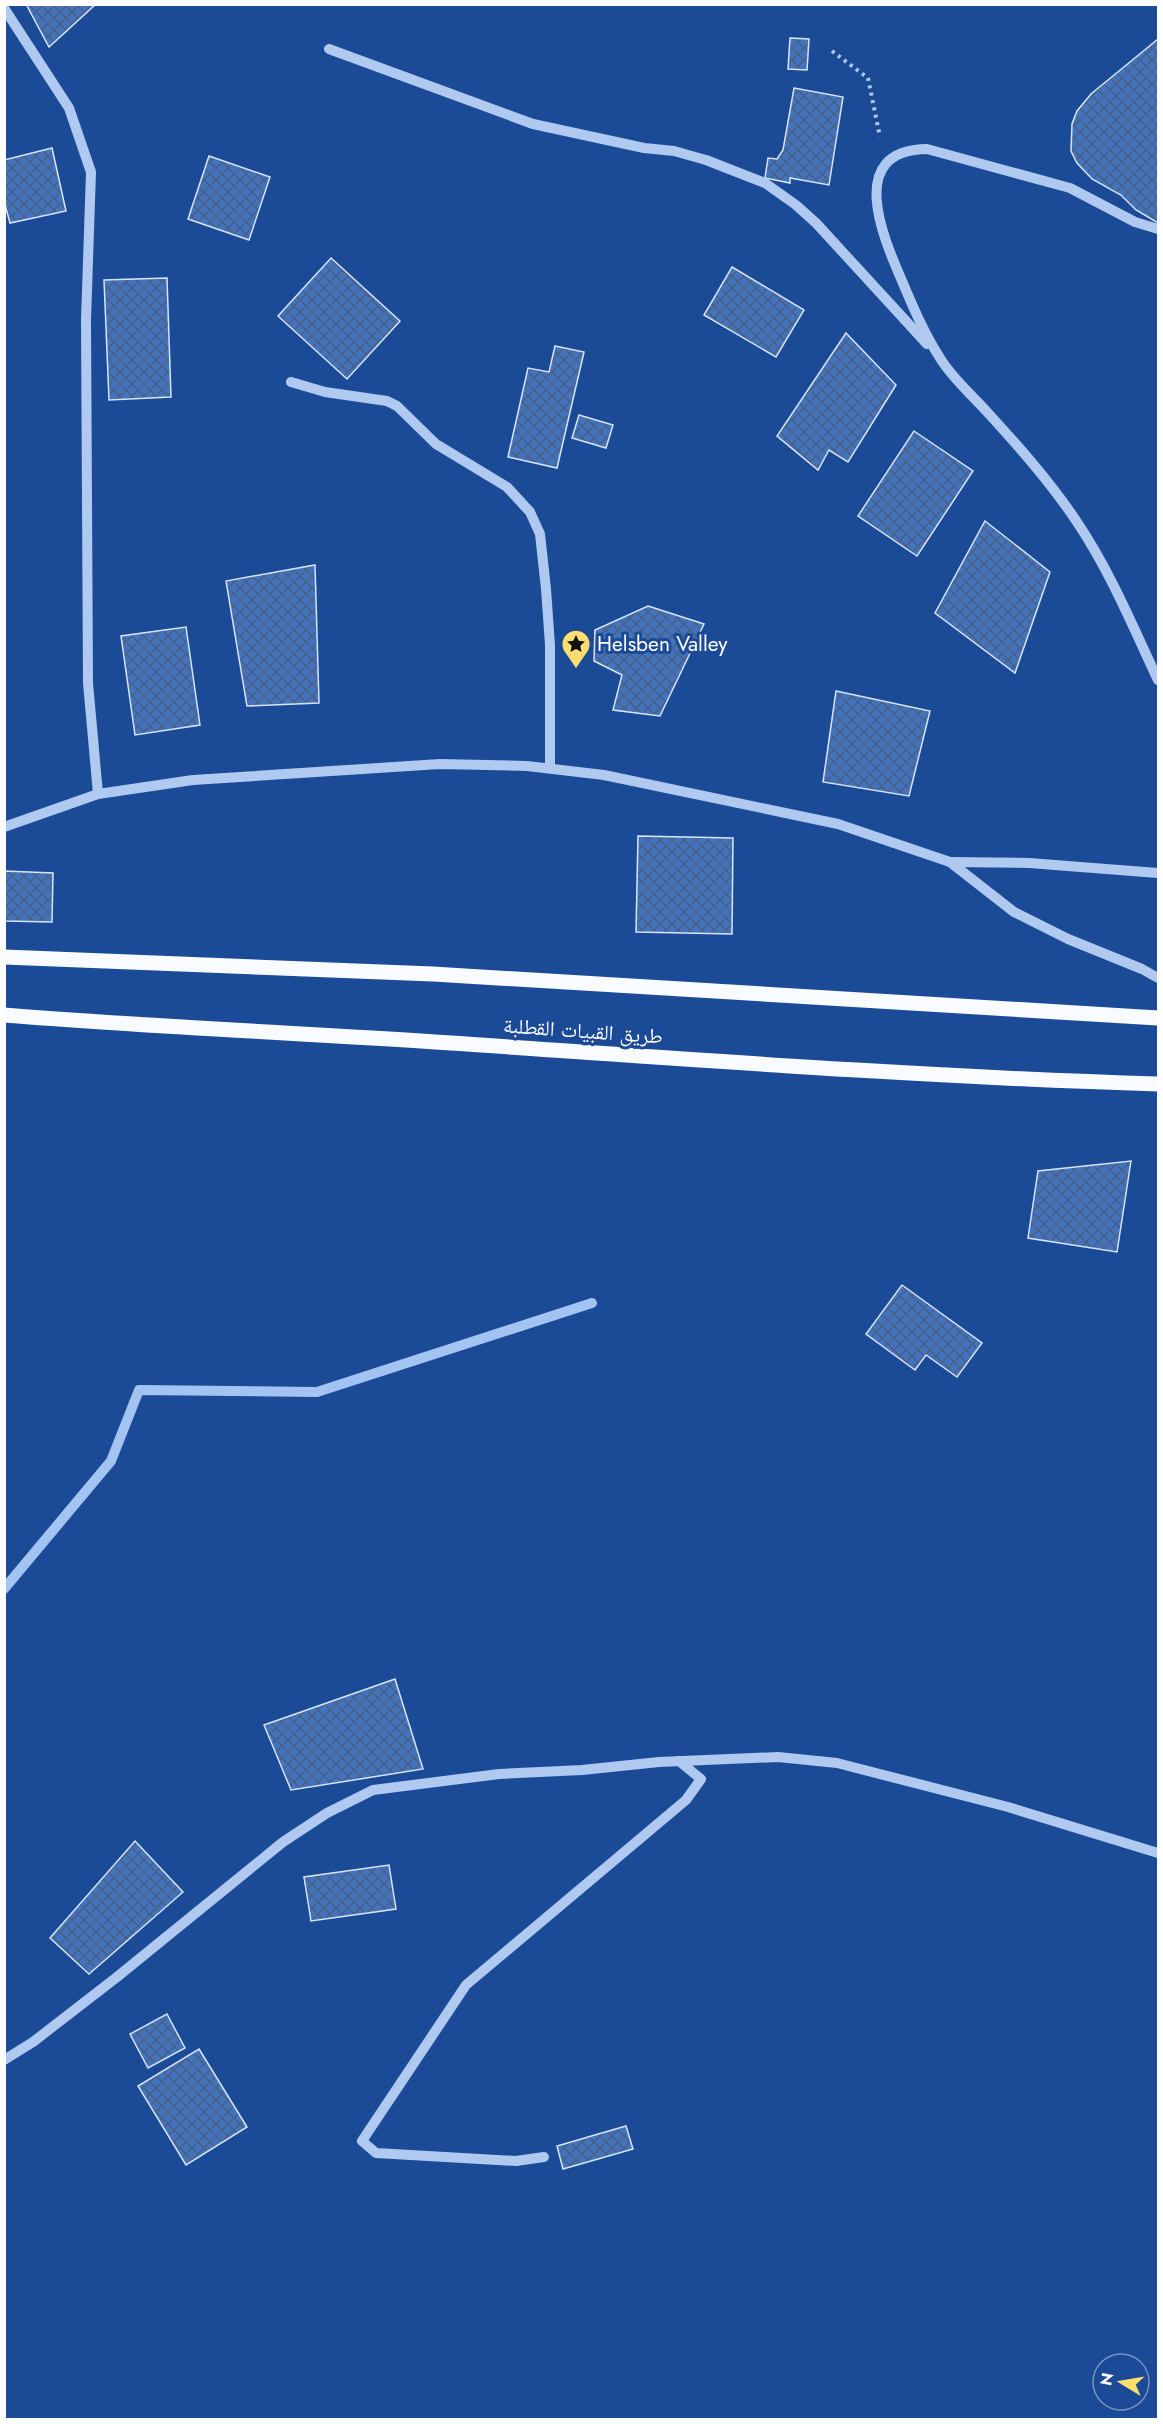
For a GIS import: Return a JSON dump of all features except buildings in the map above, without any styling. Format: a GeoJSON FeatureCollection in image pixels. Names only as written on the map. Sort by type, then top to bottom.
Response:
{"type":"FeatureCollection","features":[{"type":"Feature","properties":{"kind":"main road"},"geometry":{"type":"LineString","coordinates":[[4,957],[433,974],[1158,1018]]}},
{"type":"Feature","properties":{"kind":"main road","name":"طريق القبيات القطلبة"},"geometry":{"type":"LineString","coordinates":[[4,1014],[182,1029],[334,1035],[750,1064],[1158,1084]]}},
{"type":"Feature","properties":{"kind":"street"},"geometry":{"type":"LineString","coordinates":[[4,8],[69,108],[92,172],[86,320],[87,672],[98,794]]}},
{"type":"Feature","properties":{"kind":"street"},"geometry":{"type":"LineString","coordinates":[[329,49],[533,124],[644,148],[674,151],[706,160],[765,183],[796,205],[816,223],[1020,447],[1078,523],[1106,572],[1158,680]]}},
{"type":"Feature","properties":{"kind":"street"},"geometry":{"type":"LineString","coordinates":[[941,360],[919,322],[880,228],[876,186],[886,164],[899,154],[927,149],[1070,188],[1135,222],[1158,229]]}},
{"type":"Feature","properties":{"kind":"street"},"geometry":{"type":"LineString","coordinates":[[291,382],[325,392],[387,401],[398,406],[435,444],[507,487],[530,512],[540,534],[547,600],[550,645],[550,768]]}},
{"type":"Feature","properties":{"kind":"street"},"geometry":{"type":"LineString","coordinates":[[4,827],[98,794],[194,780],[440,764],[550,768],[604,775],[838,824],[950,862],[1029,863],[1158,873]]}},
{"type":"Feature","properties":{"kind":"street"},"geometry":{"type":"LineString","coordinates":[[950,862],[1014,912],[1068,939],[1142,969],[1158,978]]}},
{"type":"Feature","properties":{"kind":"street"},"geometry":{"type":"LineString","coordinates":[[4,2060],[33,2042],[117,1977],[283,1842],[327,1813],[373,1790],[499,1774],[679,1761],[778,1757],[837,1763],[1008,1807],[1158,1853]]}},
{"type":"Feature","properties":{"kind":"street"},"geometry":{"type":"LineString","coordinates":[[544,2157],[516,2161],[376,2153],[362,2141],[466,1985],[686,1800],[701,1779],[679,1761]]}},
{"type":"Feature","properties":{"kind":"path"},"geometry":{"type":"LineString","coordinates":[[832,51],[867,78],[886,164]]}},
{"type":"Feature","properties":{"kind":"waterway"},"geometry":{"type":"LineString","coordinates":[[4,1589],[111,1461],[139,1390],[317,1392],[592,1303]]}},
{"type":"Feature","properties":{"kind":"place","name":"Helsben Valley"},"geometry":{"type":"Point","coordinates":[576,670]}}]}
